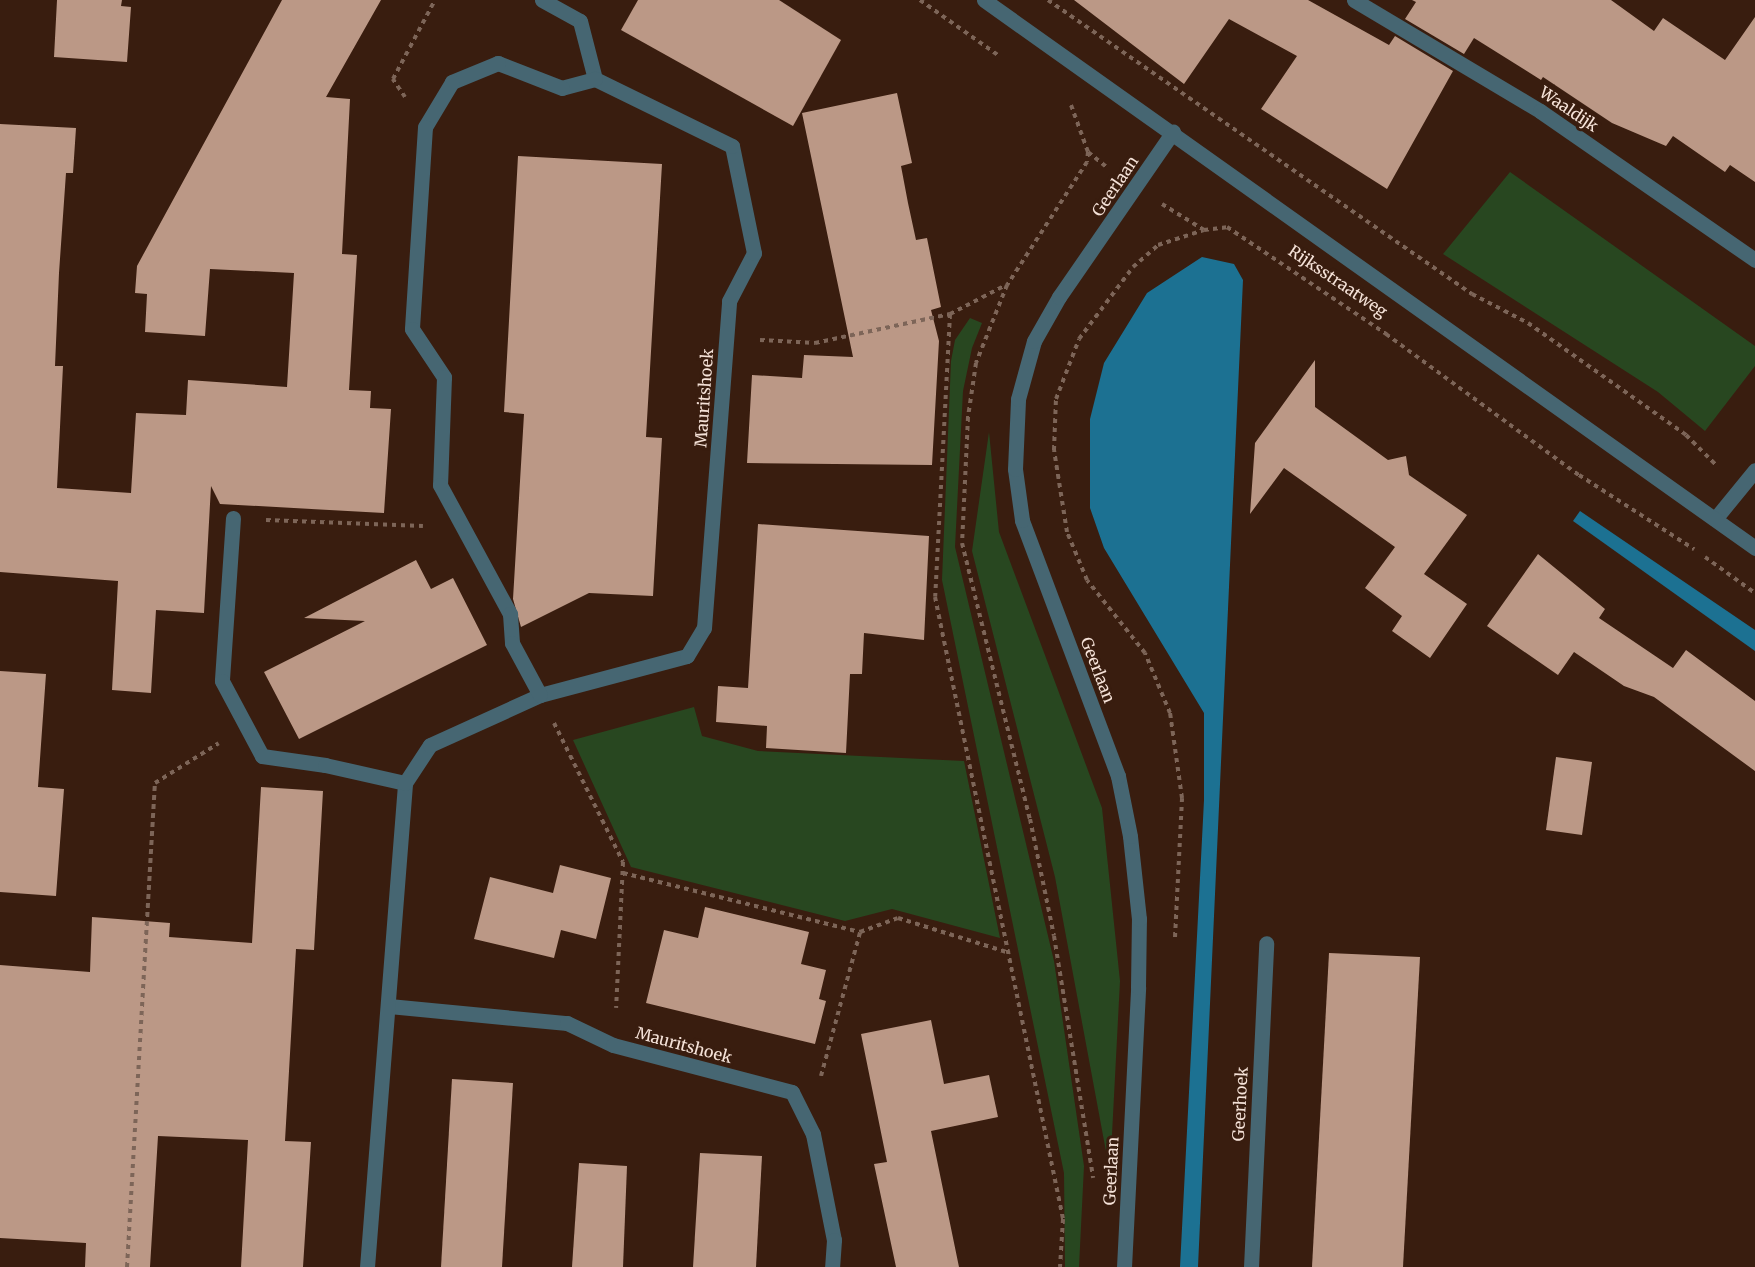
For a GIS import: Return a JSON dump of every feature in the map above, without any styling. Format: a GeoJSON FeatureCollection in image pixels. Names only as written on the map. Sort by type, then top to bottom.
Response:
{"type":"FeatureCollection","features":[{"type":"Feature","properties":{"kind":"street"},"geometry":{"type":"LineString","coordinates":[[540,695],[512,643],[510,614],[466,528],[440,484],[444,377],[412,329],[425,127],[452,82],[498,63],[562,88],[595,79],[580,21],[542,0]]}},
{"type":"Feature","properties":{"kind":"street","name":"Rijksstraatweg"},"geometry":{"type":"LineString","coordinates":[[984,0],[1173,132],[1755,548]]}},
{"type":"Feature","properties":{"kind":"street","name":"Waaldijk"},"geometry":{"type":"LineString","coordinates":[[1354,0],[1540,111],[1755,260]]}},
{"type":"Feature","properties":{"kind":"street","name":"Mauritshoek"},"geometry":{"type":"LineString","coordinates":[[367,1267],[405,783],[430,745],[540,695],[687,656],[704,628],[729,301],[754,254],[732,146],[595,79]]}},
{"type":"Feature","properties":{"kind":"street","name":"Geerlaan"},"geometry":{"type":"LineString","coordinates":[[1124,1267],[1138,987],[1139,919],[1130,836],[1118,776],[1022,520],[1015,470],[1018,399],[1034,341],[1059,297],[1173,132]]}},
{"type":"Feature","properties":{"kind":"street"},"geometry":{"type":"LineString","coordinates":[[1715,519],[1755,470]]}},
{"type":"Feature","properties":{"kind":"street"},"geometry":{"type":"LineString","coordinates":[[233,518],[222,681],[262,756],[325,765],[405,783]]}},
{"type":"Feature","properties":{"kind":"street","name":"Geerhoek"},"geometry":{"type":"LineString","coordinates":[[1251,1267],[1266,943]]}},
{"type":"Feature","properties":{"kind":"street","name":"Mauritshoek"},"geometry":{"type":"LineString","coordinates":[[389,1006],[567,1023],[614,1045],[792,1092],[813,1134],[832,1228],[832,1267]]}},
{"type":"Feature","properties":{"kind":"path"},"geometry":{"type":"LineString","coordinates":[[425,127],[393,78],[435,0]]}},
{"type":"Feature","properties":{"kind":"path"},"geometry":{"type":"LineString","coordinates":[[920,0],[1008,62]]}},
{"type":"Feature","properties":{"kind":"path"},"geometry":{"type":"LineString","coordinates":[[1048,0],[1472,294],[1528,323],[1686,435],[1741,489]]}},
{"type":"Feature","properties":{"kind":"path"},"geometry":{"type":"LineString","coordinates":[[1067,100],[1076,111],[1088,152],[1204,230]]}},
{"type":"Feature","properties":{"kind":"path","name":"Geerlaan"},"geometry":{"type":"LineString","coordinates":[[1088,152],[1087,162],[1007,285],[976,363],[968,417],[963,543],[1054,936],[1079,1083],[1092,1188]]}},
{"type":"Feature","properties":{"kind":"path","name":"Rijksstraatweg"},"geometry":{"type":"LineString","coordinates":[[1204,230],[1227,227],[1386,334],[1579,475],[1693,548],[1755,593]]}},
{"type":"Feature","properties":{"kind":"path"},"geometry":{"type":"LineString","coordinates":[[1174,942],[1182,798],[1170,712],[1145,653],[1087,580],[1067,532],[1054,450],[1056,399],[1079,339],[1134,267],[1158,245],[1204,230]]}},
{"type":"Feature","properties":{"kind":"path"},"geometry":{"type":"LineString","coordinates":[[727,337],[815,343],[950,314],[1007,285]]}},
{"type":"Feature","properties":{"kind":"path"},"geometry":{"type":"LineString","coordinates":[[950,314],[935,597],[1063,1219],[1060,1267]]}},
{"type":"Feature","properties":{"kind":"path"},"geometry":{"type":"LineString","coordinates":[[233,518],[466,528]]}},
{"type":"Feature","properties":{"kind":"path"},"geometry":{"type":"LineString","coordinates":[[540,695],[623,862],[614,1045]]}},
{"type":"Feature","properties":{"kind":"path"},"geometry":{"type":"LineString","coordinates":[[127,1267],[155,783],[246,726]]}},
{"type":"Feature","properties":{"kind":"path"},"geometry":{"type":"LineString","coordinates":[[623,873],[860,932],[898,918],[1010,953]]}},
{"type":"Feature","properties":{"kind":"path"},"geometry":{"type":"LineString","coordinates":[[802,1111],[825,1070],[860,932]]}},
{"type":"Feature","properties":{"kind":"green space"},"geometry":{"type":"Polygon","coordinates":[[[1510,172],[1755,346],[1755,366],[1705,431],[1658,392],[1443,254],[1510,172]]]}},
{"type":"Feature","properties":{"kind":"green space"},"geometry":{"type":"Polygon","coordinates":[[[970,318],[982,323],[972,348],[963,391],[955,547],[1054,961],[1084,1166],[1079,1267],[1065,1267],[1064,1173],[942,580],[951,361],[955,340],[970,318]]]}},
{"type":"Feature","properties":{"kind":"green space"},"geometry":{"type":"Polygon","coordinates":[[[989,432],[999,532],[1102,808],[1120,981],[1110,1173],[1055,877],[972,551],[989,432]]]}},
{"type":"Feature","properties":{"kind":"green space"},"geometry":{"type":"Polygon","coordinates":[[[694,707],[702,736],[758,751],[964,761],[1000,938],[892,909],[845,921],[631,867],[573,740],[694,707]]]}},
{"type":"Feature","properties":{"kind":"water"},"geometry":{"type":"Polygon","coordinates":[[[1202,257],[1234,264],[1243,280],[1198,1267],[1180,1267],[1204,800],[1204,713],[1104,548],[1090,508],[1090,419],[1104,363],[1147,293],[1202,257]]]}},
{"type":"Feature","properties":{"kind":"water"},"geometry":{"type":"Polygon","coordinates":[[[1580,511],[1755,630],[1755,651],[1573,521],[1580,511]]]}},
{"type":"Feature","properties":{"kind":"building"},"geometry":{"type":"Polygon","coordinates":[[[57,0],[122,0],[121,6],[131,7],[127,62],[54,57],[57,0]]]}},
{"type":"Feature","properties":{"kind":"building"},"geometry":{"type":"Polygon","coordinates":[[[282,0],[381,0],[326,97],[350,99],[342,254],[357,255],[349,390],[371,391],[370,408],[391,409],[384,513],[220,504],[211,486],[204,613],[156,610],[151,693],[112,690],[118,581],[0,572],[0,124],[76,128],[73,173],[66,173],[59,273],[55,366],[63,366],[57,488],[131,493],[136,413],[186,415],[188,380],[287,387],[294,273],[210,269],[205,336],[145,332],[147,294],[135,293],[137,266],[282,0]]]}},
{"type":"Feature","properties":{"kind":"building"},"geometry":{"type":"Polygon","coordinates":[[[638,0],[779,0],[841,40],[793,126],[621,30],[638,0]]]}},
{"type":"Feature","properties":{"kind":"building"},"geometry":{"type":"Polygon","coordinates":[[[1074,0],[1308,0],[1389,45],[1395,36],[1453,71],[1387,189],[1261,109],[1297,56],[1229,19],[1184,84],[1074,0]]]}},
{"type":"Feature","properties":{"kind":"building"},"geometry":{"type":"Polygon","coordinates":[[[1412,0],[1611,0],[1654,31],[1663,18],[1725,60],[1755,17],[1755,182],[1730,165],[1725,172],[1673,136],[1666,146],[1612,123],[1543,77],[1541,80],[1474,38],[1464,54],[1405,19],[1416,2],[1412,0]]]}},
{"type":"Feature","properties":{"kind":"building"},"geometry":{"type":"Polygon","coordinates":[[[897,93],[912,163],[901,166],[908,203],[916,240],[927,238],[941,307],[931,310],[939,341],[932,465],[747,463],[752,375],[802,378],[804,355],[853,357],[802,113],[897,93]]]}},
{"type":"Feature","properties":{"kind":"building"},"geometry":{"type":"Polygon","coordinates":[[[518,156],[662,164],[646,437],[662,438],[653,596],[589,593],[521,627],[513,599],[524,414],[504,412],[518,156]]]}},
{"type":"Feature","properties":{"kind":"building"},"geometry":{"type":"Polygon","coordinates":[[[1315,360],[1315,407],[1388,460],[1406,456],[1409,475],[1467,515],[1424,574],[1467,604],[1430,658],[1392,631],[1402,616],[1365,588],[1395,547],[1284,468],[1250,514],[1255,443],[1315,360]]]}},
{"type":"Feature","properties":{"kind":"building"},"geometry":{"type":"Polygon","coordinates":[[[758,524],[929,536],[924,640],[864,633],[862,674],[850,674],[846,753],[766,748],[767,726],[716,722],[718,686],[748,688],[758,524]]]}},
{"type":"Feature","properties":{"kind":"building"},"geometry":{"type":"Polygon","coordinates":[[[1538,554],[1605,609],[1599,618],[1673,668],[1686,650],[1755,701],[1755,771],[1654,697],[1624,686],[1574,652],[1558,675],[1487,626],[1538,554]]]}},
{"type":"Feature","properties":{"kind":"building"},"geometry":{"type":"Polygon","coordinates":[[[416,560],[431,589],[453,578],[487,645],[299,739],[264,672],[365,621],[304,618],[416,560]]]}},
{"type":"Feature","properties":{"kind":"building"},"geometry":{"type":"Polygon","coordinates":[[[0,671],[46,674],[38,787],[64,789],[56,896],[0,892],[0,671]]]}},
{"type":"Feature","properties":{"kind":"building"},"geometry":{"type":"Polygon","coordinates":[[[1556,757],[1592,762],[1582,835],[1546,830],[1556,757]]]}},
{"type":"Feature","properties":{"kind":"building"},"geometry":{"type":"Polygon","coordinates":[[[261,787],[323,791],[314,950],[296,949],[285,1141],[311,1142],[303,1267],[241,1267],[248,1140],[158,1136],[150,1267],[85,1267],[86,1243],[0,1238],[0,965],[90,972],[92,917],[170,923],[169,937],[252,943],[261,787]]]}},
{"type":"Feature","properties":{"kind":"building"},"geometry":{"type":"Polygon","coordinates":[[[560,865],[611,878],[596,939],[561,930],[554,958],[474,939],[490,877],[553,893],[560,865]]]}},
{"type":"Feature","properties":{"kind":"building"},"geometry":{"type":"Polygon","coordinates":[[[705,907],[809,932],[801,964],[826,970],[819,999],[826,1001],[815,1044],[646,1003],[664,930],[698,938],[705,907]]]}},
{"type":"Feature","properties":{"kind":"building"},"geometry":{"type":"Polygon","coordinates":[[[1329,953],[1420,957],[1403,1267],[1312,1267],[1329,953]]]}},
{"type":"Feature","properties":{"kind":"building"},"geometry":{"type":"Polygon","coordinates":[[[931,1020],[944,1084],[989,1075],[998,1117],[931,1131],[959,1267],[896,1267],[874,1164],[887,1162],[861,1034],[931,1020]]]}},
{"type":"Feature","properties":{"kind":"building"},"geometry":{"type":"Polygon","coordinates":[[[452,1079],[513,1083],[502,1267],[441,1267],[452,1079]]]}},
{"type":"Feature","properties":{"kind":"building"},"geometry":{"type":"Polygon","coordinates":[[[700,1153],[762,1156],[756,1267],[693,1267],[700,1153]]]}},
{"type":"Feature","properties":{"kind":"building"},"geometry":{"type":"Polygon","coordinates":[[[579,1163],[627,1166],[623,1267],[572,1267],[579,1163]]]}}]}
